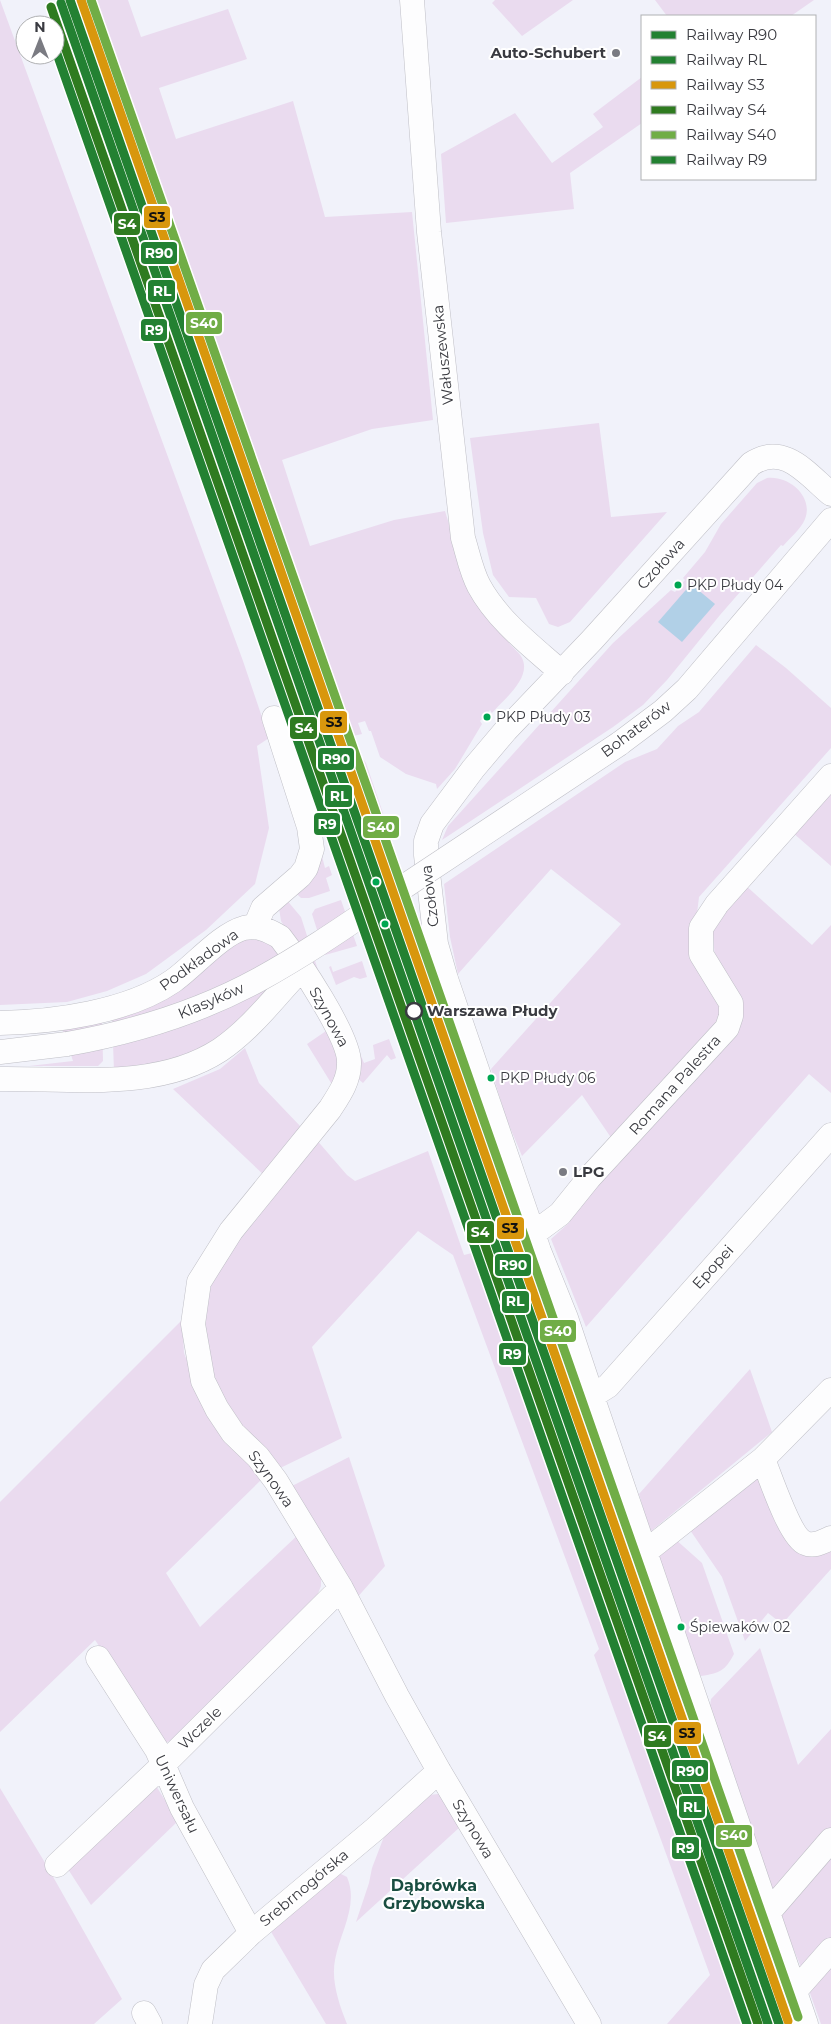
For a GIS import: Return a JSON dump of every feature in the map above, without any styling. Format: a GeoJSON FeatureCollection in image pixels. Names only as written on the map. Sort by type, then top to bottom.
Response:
{"type":"FeatureCollection","features":[{"type":"Feature","properties":{"kind":"street","name":"Wałuszewska"},"geometry":{"type":"LineString","coordinates":[[412,0],[429,232],[463,538],[474,576],[487,599],[506,622],[562,673]]}},
{"type":"Feature","properties":{"kind":"street","name":"Czołowa"},"geometry":{"type":"LineString","coordinates":[[806,2024],[644,1553],[566,1318],[533,1234],[440,961],[427,879],[426,841],[432,824],[473,769],[506,730],[562,673],[746,469],[765,456],[790,460],[831,494]]}},
{"type":"Feature","properties":{"kind":"street","name":"Bohaterów"},"geometry":{"type":"LineString","coordinates":[[399,890],[619,744],[663,711],[687,689],[831,520]]}},
{"type":"Feature","properties":{"kind":"street","name":"Podkładowa"},"geometry":{"type":"LineString","coordinates":[[0,1023],[67,1016],[136,1001],[175,980],[234,932],[255,927],[263,908],[300,876],[306,868],[312,849],[309,827],[274,718]]}},
{"type":"Feature","properties":{"kind":"street","name":"Romana Palestra"},"geometry":{"type":"LineString","coordinates":[[533,1234],[560,1214],[589,1178],[727,1028],[731,1016],[731,1003],[702,954],[701,928],[717,904],[831,776]]}},
{"type":"Feature","properties":{"kind":"street","name":"Klasyków"},"geometry":{"type":"LineString","coordinates":[[0,1052],[101,1038],[154,1024],[231,994],[285,964],[399,890]]}},
{"type":"Feature","properties":{"kind":"street","name":"Szynowa"},"geometry":{"type":"LineString","coordinates":[[255,927],[280,937],[333,1019],[344,1042],[350,1062],[346,1079],[330,1109],[231,1231],[199,1282],[193,1324],[203,1382],[217,1409],[233,1433],[258,1457],[276,1481],[341,1588],[439,1772],[589,2024]]}},
{"type":"Feature","properties":{"kind":"street"},"geometry":{"type":"LineString","coordinates":[[0,1079],[125,1079],[154,1076],[186,1067],[220,1050],[242,1032],[301,969]]}},
{"type":"Feature","properties":{"kind":"street","name":"Epopei"},"geometry":{"type":"LineString","coordinates":[[592,1396],[608,1386],[831,1135]]}},
{"type":"Feature","properties":{"kind":"street"},"geometry":{"type":"LineString","coordinates":[[644,1553],[763,1459],[831,1390]]}},
{"type":"Feature","properties":{"kind":"street"},"geometry":{"type":"LineString","coordinates":[[763,1459],[794,1534],[804,1543],[814,1545],[831,1538]]}},
{"type":"Feature","properties":{"kind":"street","name":"Wczele"},"geometry":{"type":"LineString","coordinates":[[57,1865],[164,1764],[341,1588]]}},
{"type":"Feature","properties":{"kind":"street","name":"Uniwersału"},"geometry":{"type":"LineString","coordinates":[[98,1658],[164,1764],[182,1808],[251,1933]]}},
{"type":"Feature","properties":{"kind":"street","name":"Srebrnogórska"},"geometry":{"type":"LineString","coordinates":[[200,2024],[206,1985],[213,1970],[251,1933],[375,1829],[439,1772]]}},
{"type":"Feature","properties":{"kind":"street"},"geometry":{"type":"LineString","coordinates":[[768,1913],[831,1840]]}},
{"type":"Feature","properties":{"kind":"street"},"geometry":{"type":"LineString","coordinates":[[794,1992],[831,1950]]}},
{"type":"Feature","properties":{"kind":"shaded area"},"geometry":{"type":"Polygon","coordinates":[[[0,0],[15,41],[15,65],[24,65],[243,661],[269,738],[257,746],[269,828],[255,884],[206,930],[146,974],[107,991],[67,1002],[0,1005],[0,0]]]}},
{"type":"Feature","properties":{"kind":"shaded area"},"geometry":{"type":"Polygon","coordinates":[[[78,0],[128,0],[141,37],[228,9],[247,59],[159,88],[176,139],[293,101],[325,217],[412,212],[433,420],[372,429],[282,460],[310,546],[394,520],[445,511],[463,570],[512,639],[509,643],[521,656],[524,666],[523,673],[515,688],[492,713],[490,710],[480,721],[482,724],[455,769],[437,789],[436,784],[406,774],[380,757],[371,731],[369,731],[365,721],[358,723],[362,734],[353,736],[358,751],[366,763],[389,831],[378,835],[377,833],[381,831],[376,816],[373,816],[356,769],[348,771],[78,0]]]}},
{"type":"Feature","properties":{"kind":"shaded area"},"geometry":{"type":"Polygon","coordinates":[[[495,0],[573,0],[522,36],[492,3],[495,0]]]}},
{"type":"Feature","properties":{"kind":"shaded area"},"geometry":{"type":"Polygon","coordinates":[[[655,0],[814,0],[792,15],[666,15],[655,0]]]}},
{"type":"Feature","properties":{"kind":"shaded area"},"geometry":{"type":"Polygon","coordinates":[[[641,78],[641,124],[570,173],[574,209],[446,223],[441,154],[515,113],[552,163],[603,127],[593,114],[641,78]]]}},
{"type":"Feature","properties":{"kind":"shaded area"},"geometry":{"type":"Polygon","coordinates":[[[599,423],[611,517],[667,512],[570,622],[558,627],[549,624],[536,598],[509,597],[493,575],[483,533],[470,438],[599,423]]]}},
{"type":"Feature","properties":{"kind":"shaded area"},"geometry":{"type":"Polygon","coordinates":[[[767,478],[783,480],[797,489],[806,502],[807,511],[805,519],[798,530],[783,546],[781,545],[720,615],[667,680],[643,705],[613,727],[442,840],[448,826],[613,643],[671,590],[675,592],[685,580],[683,578],[705,552],[721,524],[757,483],[767,478]]]}},
{"type":"Feature","properties":{"kind":"shaded area"},"geometry":{"type":"Polygon","coordinates":[[[756,645],[786,668],[831,708],[831,748],[699,897],[696,922],[718,989],[722,1022],[614,1142],[582,1095],[522,1156],[506,1118],[491,1069],[621,924],[551,869],[458,974],[450,937],[444,884],[625,762],[657,749],[678,726],[699,712],[756,645]]]}},
{"type":"Feature","properties":{"kind":"shaded area"},"geometry":{"type":"Polygon","coordinates":[[[285,714],[309,784],[304,786],[325,868],[329,866],[332,875],[326,878],[330,891],[309,898],[301,898],[294,891],[307,879],[285,714]]]}},
{"type":"Feature","properties":{"kind":"shaded area"},"geometry":{"type":"Polygon","coordinates":[[[831,785],[831,866],[792,832],[831,785]]]}},
{"type":"Feature","properties":{"kind":"shaded area"},"geometry":{"type":"Polygon","coordinates":[[[744,884],[812,945],[831,925],[831,1093],[809,1074],[586,1327],[551,1239],[570,1222],[570,1207],[735,1026],[743,1009],[739,995],[715,960],[712,921],[744,884]]]}},
{"type":"Feature","properties":{"kind":"shaded area"},"geometry":{"type":"Polygon","coordinates":[[[285,898],[301,917],[318,970],[315,976],[281,921],[279,908],[285,898]]]}},
{"type":"Feature","properties":{"kind":"shaded area"},"geometry":{"type":"Polygon","coordinates":[[[341,900],[357,946],[325,955],[312,914],[315,909],[341,900]]]}},
{"type":"Feature","properties":{"kind":"shaded area"},"geometry":{"type":"Polygon","coordinates":[[[262,938],[281,952],[281,974],[223,1037],[186,1058],[114,1071],[112,1017],[237,939],[262,938]]]}},
{"type":"Feature","properties":{"kind":"shaded area"},"geometry":{"type":"Polygon","coordinates":[[[362,961],[367,977],[360,979],[354,977],[336,985],[329,967],[331,966],[333,972],[362,961]]]}},
{"type":"Feature","properties":{"kind":"shaded area"},"geometry":{"type":"Polygon","coordinates":[[[436,974],[525,1245],[522,1246],[514,1230],[455,1056],[461,1053],[456,1039],[450,1041],[443,1020],[446,1019],[432,976],[436,974]]]}},
{"type":"Feature","properties":{"kind":"shaded area"},"geometry":{"type":"Polygon","coordinates":[[[102,1018],[103,1061],[98,1066],[29,1066],[73,1061],[62,1028],[102,1018]]]}},
{"type":"Feature","properties":{"kind":"shaded area"},"geometry":{"type":"Polygon","coordinates":[[[326,1031],[341,1057],[336,1091],[307,1044],[326,1031]]]}},
{"type":"Feature","properties":{"kind":"shaded area"},"geometry":{"type":"Polygon","coordinates":[[[351,1032],[364,1063],[375,1059],[373,1045],[389,1039],[396,1058],[391,1060],[387,1055],[363,1083],[357,1078],[351,1032]]]}},
{"type":"Feature","properties":{"kind":"shaded area"},"geometry":{"type":"Polygon","coordinates":[[[245,1048],[259,1083],[301,1127],[266,1177],[173,1089],[220,1069],[245,1048]]]}},
{"type":"Feature","properties":{"kind":"shaded area"},"geometry":{"type":"Polygon","coordinates":[[[315,1138],[347,1175],[355,1181],[428,1151],[464,1255],[472,1253],[742,2024],[667,2024],[710,1975],[594,1655],[599,1649],[453,1255],[418,1231],[312,1347],[342,1438],[274,1471],[239,1424],[215,1380],[203,1329],[212,1275],[315,1138]]]}},
{"type":"Feature","properties":{"kind":"shaded area"},"geometry":{"type":"Polygon","coordinates":[[[513,1238],[519,1251],[523,1250],[526,1259],[534,1257],[797,2024],[789,2024],[513,1238]]]}},
{"type":"Feature","properties":{"kind":"shaded area"},"geometry":{"type":"Polygon","coordinates":[[[182,1320],[184,1353],[195,1381],[255,1465],[261,1480],[166,1573],[200,1627],[300,1533],[321,1573],[321,1586],[313,1606],[179,1737],[165,1743],[95,1640],[0,1732],[0,1502],[182,1320]]]}},
{"type":"Feature","properties":{"kind":"shaded area"},"geometry":{"type":"Polygon","coordinates":[[[750,1369],[772,1432],[650,1532],[639,1494],[750,1369]]]}},
{"type":"Feature","properties":{"kind":"shaded area"},"geometry":{"type":"Polygon","coordinates":[[[349,1457],[385,1566],[355,1600],[292,1486],[349,1457]]]}},
{"type":"Feature","properties":{"kind":"shaded area"},"geometry":{"type":"Polygon","coordinates":[[[759,1474],[772,1506],[831,1547],[831,1569],[782,1624],[768,1613],[745,1641],[722,1577],[690,1530],[759,1474]]]}},
{"type":"Feature","properties":{"kind":"shaded area"},"geometry":{"type":"Polygon","coordinates":[[[674,1538],[702,1563],[734,1654],[725,1668],[713,1674],[701,1676],[696,1668],[656,1550],[674,1538]]]}},
{"type":"Feature","properties":{"kind":"shaded area"},"geometry":{"type":"Polygon","coordinates":[[[760,1648],[798,1765],[831,1729],[831,1833],[772,1892],[709,1713],[711,1699],[760,1648]]]}},
{"type":"Feature","properties":{"kind":"shaded area"},"geometry":{"type":"Polygon","coordinates":[[[153,1781],[178,1821],[91,1905],[66,1866],[153,1781]]]}},
{"type":"Feature","properties":{"kind":"shaded area"},"geometry":{"type":"Polygon","coordinates":[[[0,1788],[47,1866],[122,1999],[94,2024],[0,2024],[0,1788]]]}},
{"type":"Feature","properties":{"kind":"shaded area"},"geometry":{"type":"Polygon","coordinates":[[[438,1794],[448,1804],[460,1827],[356,1922],[372,1868],[385,1834],[420,1796],[438,1794]]]}},
{"type":"Feature","properties":{"kind":"shaded area"},"geometry":{"type":"Polygon","coordinates":[[[831,1848],[831,1940],[803,1972],[777,1909],[831,1848]]]}},
{"type":"Feature","properties":{"kind":"shaded area"},"geometry":{"type":"Polygon","coordinates":[[[339,1873],[347,1877],[351,1898],[334,1968],[336,1992],[347,2024],[326,2024],[270,1930],[339,1873]]]}},
{"type":"Feature","properties":{"kind":"shaded area"},"geometry":{"type":"Polygon","coordinates":[[[831,1958],[831,2024],[821,2024],[807,1985],[831,1958]]]}},
{"type":"Feature","properties":{"kind":"water"},"geometry":{"type":"Polygon","coordinates":[[[691,584],[715,604],[682,642],[658,622],[691,584]]]}},
{"type":"Feature","properties":{"kind":"rail line","name":"R90"},"geometry":{"type":"LineString","coordinates":[[70,0],[779,2024]]}},
{"type":"Feature","properties":{"kind":"rail line","name":"S3"},"geometry":{"type":"LineString","coordinates":[[81,0],[788,2021]]}},
{"type":"Feature","properties":{"kind":"rail line","name":"S40"},"geometry":{"type":"LineString","coordinates":[[91,0],[798,2017]]}},
{"type":"Feature","properties":{"kind":"rail line","name":"RL"},"geometry":{"type":"LineString","coordinates":[[61,3],[768,2024]]}},
{"type":"Feature","properties":{"kind":"rail line","name":"S4"},"geometry":{"type":"LineString","coordinates":[[51,7],[758,2024]]}},
{"type":"Feature","properties":{"kind":"rail line","name":"R9"},"geometry":{"type":"LineString","coordinates":[[61,65],[747,2024]]}},
{"type":"Feature","properties":{"kind":"place","name":"Auto-Schubert"},"geometry":{"type":"Point","coordinates":[616,53]}},
{"type":"Feature","properties":{"kind":"place","name":"PKP Płudy 04"},"geometry":{"type":"Point","coordinates":[678,585]}},
{"type":"Feature","properties":{"kind":"place","name":"PKP Płudy 03"},"geometry":{"type":"Point","coordinates":[487,717]}},
{"type":"Feature","properties":{"kind":"place","name":"Warszawa Płudy"},"geometry":{"type":"Point","coordinates":[414,1011]}},
{"type":"Feature","properties":{"kind":"place","name":"PKP Płudy 06"},"geometry":{"type":"Point","coordinates":[491,1078]}},
{"type":"Feature","properties":{"kind":"place","name":"LPG"},"geometry":{"type":"Point","coordinates":[563,1172]}},
{"type":"Feature","properties":{"kind":"place","name":"Śpiewaków 02"},"geometry":{"type":"Point","coordinates":[681,1627]}},
{"type":"Feature","properties":{"kind":"district","name":"Dąbrówka Grzybowska"},"geometry":{"type":"Point","coordinates":[434,1894]}}]}
